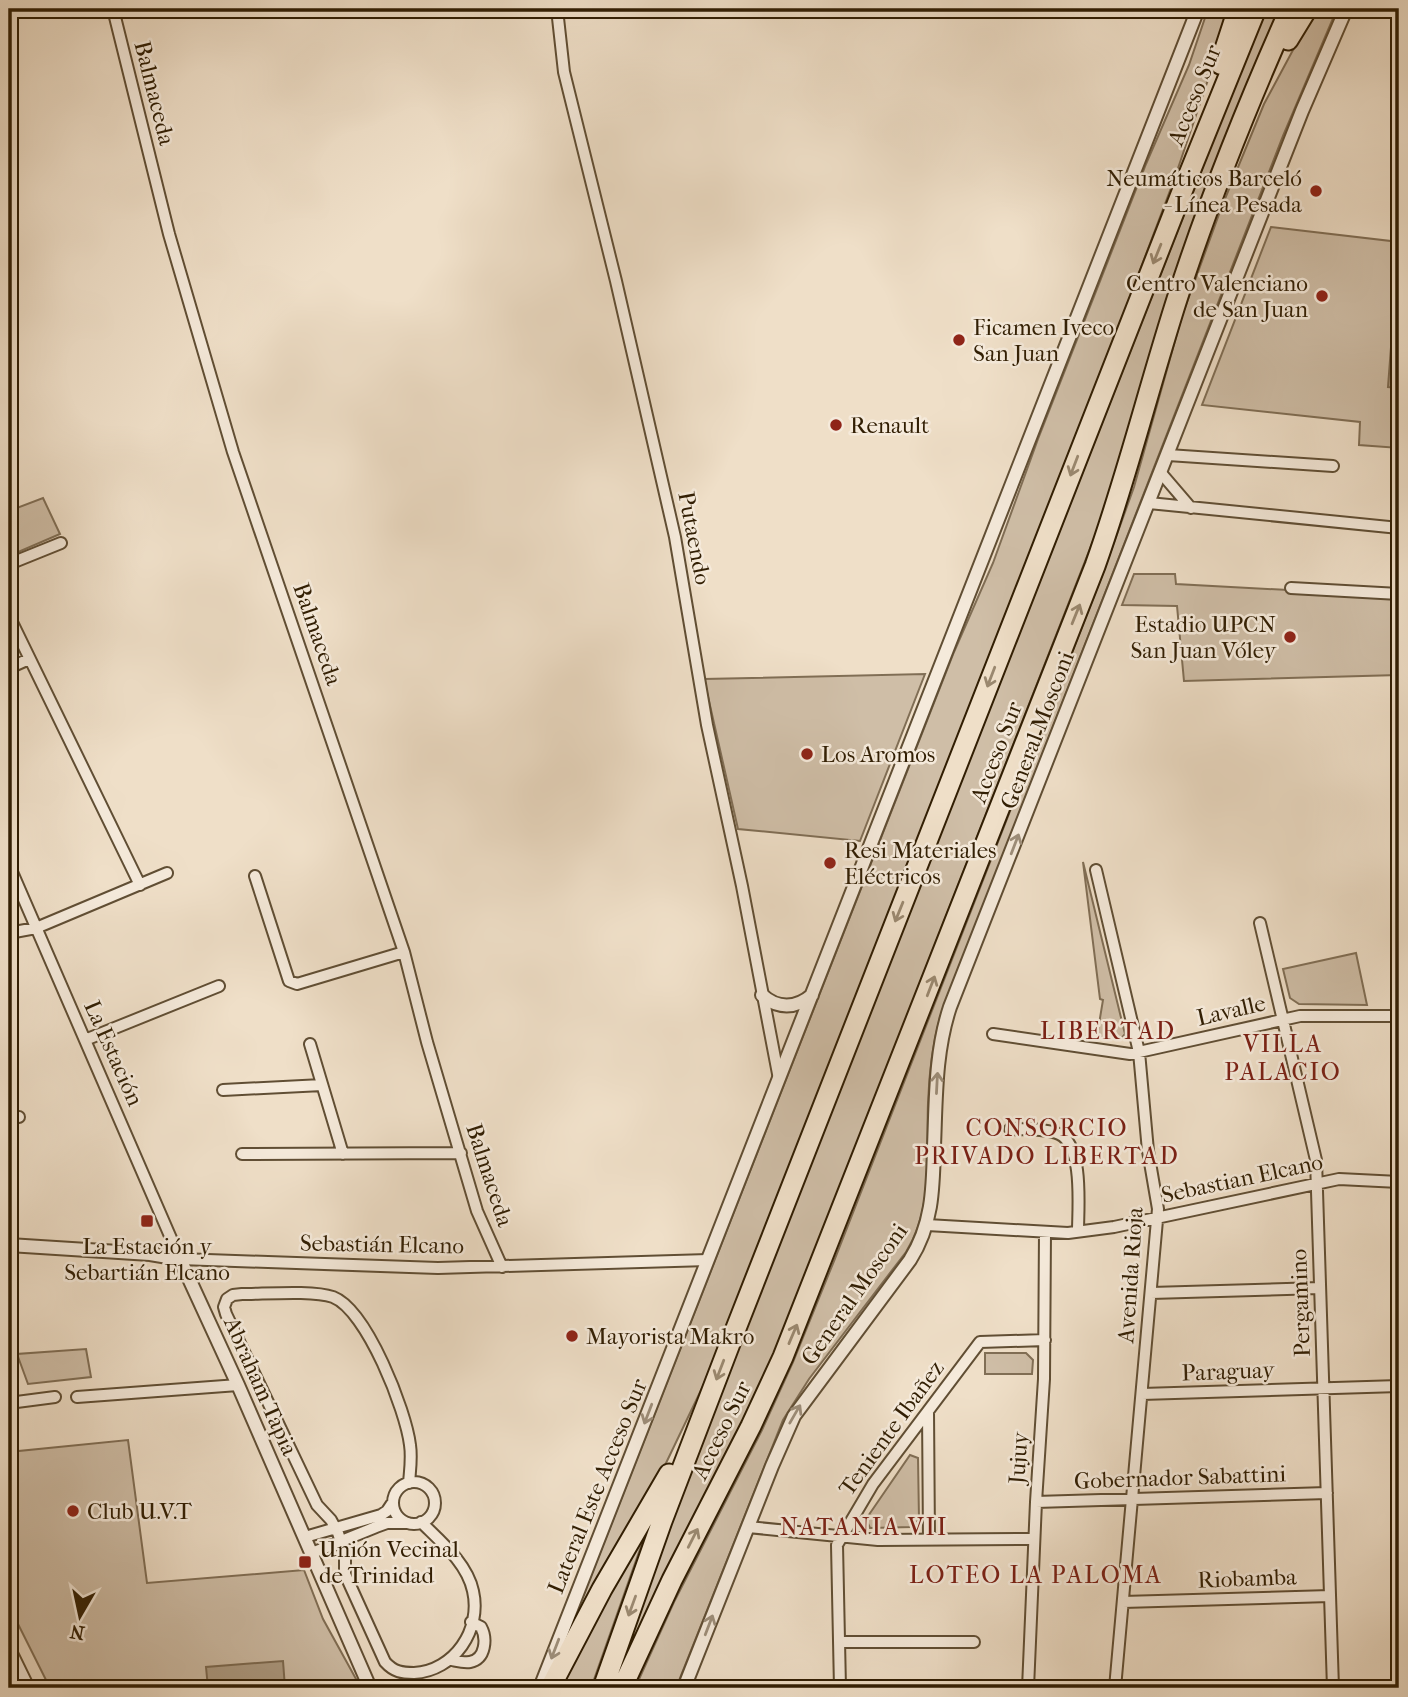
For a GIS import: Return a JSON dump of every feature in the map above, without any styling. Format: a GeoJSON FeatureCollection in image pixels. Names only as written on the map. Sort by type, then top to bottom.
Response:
{"type":"FeatureCollection","features":[{"type":"Feature","properties":{"kind":"highway"},"geometry":{"type":"LineString","coordinates":[[1185,184],[1238,9]]}},
{"type":"Feature","properties":{"kind":"highway","name":"Acceso Sur"},"geometry":{"type":"LineString","coordinates":[[603,1688],[704,1412],[1256,9]]}},
{"type":"Feature","properties":{"kind":"highway","name":"Acceso Sur"},"geometry":{"type":"LineString","coordinates":[[624,1684],[668,1589],[766,1394],[824,1258],[1095,566],[1127,473],[1182,284],[1290,9]]}},
{"type":"Feature","properties":{"kind":"highway"},"geometry":{"type":"LineString","coordinates":[[1251,105],[1307,9]]}},
{"type":"Feature","properties":{"kind":"highway"},"geometry":{"type":"LineString","coordinates":[[550,1688],[704,1412]]}},
{"type":"Feature","properties":{"kind":"street","name":"Balmaceda"},"geometry":{"type":"LineString","coordinates":[[113,9],[169,234],[233,452],[404,952],[427,1042],[477,1211],[502,1267]]}},
{"type":"Feature","properties":{"kind":"street","name":"Putaendo"},"geometry":{"type":"LineString","coordinates":[[557,9],[564,72],[675,537],[707,725],[779,1079]]}},
{"type":"Feature","properties":{"kind":"street"},"geometry":{"type":"LineString","coordinates":[[708,1259],[1198,9]]}},
{"type":"Feature","properties":{"kind":"street","name":"General Mosconi"},"geometry":{"type":"LineString","coordinates":[[684,1688],[794,1416],[910,1260],[927,1226],[932,1198],[939,1053],[945,1022],[1298,123],[1346,9]]}},
{"type":"Feature","properties":{"kind":"street"},"geometry":{"type":"LineString","coordinates":[[1168,455],[1333,466]]}},
{"type":"Feature","properties":{"kind":"street"},"geometry":{"type":"LineString","coordinates":[[1161,473],[1191,508]]}},
{"type":"Feature","properties":{"kind":"street"},"geometry":{"type":"LineString","coordinates":[[1149,503],[1399,528]]}},
{"type":"Feature","properties":{"kind":"street"},"geometry":{"type":"LineString","coordinates":[[9,564],[61,544]]}},
{"type":"Feature","properties":{"kind":"street"},"geometry":{"type":"LineString","coordinates":[[1290,588],[1399,594]]}},
{"type":"Feature","properties":{"kind":"street"},"geometry":{"type":"LineString","coordinates":[[9,616],[140,885]]}},
{"type":"Feature","properties":{"kind":"street"},"geometry":{"type":"LineString","coordinates":[[9,668],[29,659]]}},
{"type":"Feature","properties":{"kind":"street","name":"La Estación"},"geometry":{"type":"LineString","coordinates":[[9,865],[180,1259]]}},
{"type":"Feature","properties":{"kind":"street","name":"Avenida Rioja"},"geometry":{"type":"LineString","coordinates":[[1096,870],[1139,1052],[1158,1218],[1115,1688]]}},
{"type":"Feature","properties":{"kind":"street"},"geometry":{"type":"LineString","coordinates":[[9,933],[36,928],[167,873]]}},
{"type":"Feature","properties":{"kind":"street"},"geometry":{"type":"LineString","coordinates":[[255,876],[289,981],[297,984],[404,952]]}},
{"type":"Feature","properties":{"kind":"street","name":"Pergamino"},"geometry":{"type":"LineString","coordinates":[[1260,923],[1316,1160],[1333,1688]]}},
{"type":"Feature","properties":{"kind":"street"},"geometry":{"type":"LineString","coordinates":[[85,1040],[219,986]]}},
{"type":"Feature","properties":{"kind":"street"},"geometry":{"type":"LineString","coordinates":[[762,995],[772,1003],[790,1006],[812,995]]}},
{"type":"Feature","properties":{"kind":"street","name":"Lavalle"},"geometry":{"type":"LineString","coordinates":[[993,1034],[1130,1054],[1300,1016],[1398,1016]]}},
{"type":"Feature","properties":{"kind":"street"},"geometry":{"type":"LineString","coordinates":[[310,1044],[343,1154]]}},
{"type":"Feature","properties":{"kind":"street"},"geometry":{"type":"LineString","coordinates":[[223,1090],[322,1085]]}},
{"type":"Feature","properties":{"kind":"street"},"geometry":{"type":"LineString","coordinates":[[1010,1129],[1055,1133],[1066,1140],[1079,1174],[1078,1231]]}},
{"type":"Feature","properties":{"kind":"street"},"geometry":{"type":"LineString","coordinates":[[242,1154],[461,1153]]}},
{"type":"Feature","properties":{"kind":"street","name":"Sebastian Elcano"},"geometry":{"type":"LineString","coordinates":[[927,1226],[1078,1231],[1158,1218],[1339,1179],[1399,1182]]}},
{"type":"Feature","properties":{"kind":"street","name":"Jujuy"},"geometry":{"type":"LineString","coordinates":[[1028,1688],[1045,1340],[1045,1231]]}},
{"type":"Feature","properties":{"kind":"street"},"geometry":{"type":"LineString","coordinates":[[9,1245],[150,1254],[180,1259]]}},
{"type":"Feature","properties":{"kind":"street","name":"Sebastián Elcano"},"geometry":{"type":"LineString","coordinates":[[180,1259],[425,1267],[502,1267],[708,1259]]}},
{"type":"Feature","properties":{"kind":"street","name":"Abraham Tapia"},"geometry":{"type":"LineString","coordinates":[[180,1259],[239,1385],[370,1688]]}},
{"type":"Feature","properties":{"kind":"street","name":"Lateral Este Acceso Sur"},"geometry":{"type":"LineString","coordinates":[[540,1688],[708,1259]]}},
{"type":"Feature","properties":{"kind":"street"},"geometry":{"type":"LineString","coordinates":[[1151,1293],[1320,1288]]}},
{"type":"Feature","properties":{"kind":"street"},"geometry":{"type":"LineString","coordinates":[[409,1483],[410,1444],[395,1392],[366,1331],[342,1301],[324,1295],[233,1295],[225,1303],[226,1314],[317,1505],[331,1520],[341,1541],[345,1554],[345,1574],[385,1662],[398,1672],[425,1672],[452,1660],[458,1653],[474,1613],[473,1592],[468,1577],[455,1557],[421,1522]]}},
{"type":"Feature","properties":{"kind":"street","name":"Teniente Ibañez"},"geometry":{"type":"LineString","coordinates":[[840,1688],[837,1545],[842,1536],[873,1484],[980,1342],[1045,1340]]}},
{"type":"Feature","properties":{"kind":"street"},"geometry":{"type":"LineString","coordinates":[[77,1397],[239,1385]]}},
{"type":"Feature","properties":{"kind":"street","name":"Paraguay"},"geometry":{"type":"LineString","coordinates":[[1142,1394],[1399,1386]]}},
{"type":"Feature","properties":{"kind":"street"},"geometry":{"type":"LineString","coordinates":[[9,1403],[55,1398]]}},
{"type":"Feature","properties":{"kind":"street"},"geometry":{"type":"LineString","coordinates":[[928,1411],[929,1540]]}},
{"type":"Feature","properties":{"kind":"street"},"geometry":{"type":"LineString","coordinates":[[305,1537],[381,1515],[393,1503],[397,1490],[409,1483],[422,1484],[432,1493],[432,1514],[421,1522],[387,1523],[312,1553]]}},
{"type":"Feature","properties":{"kind":"street","name":"Gobernador Sabattini"},"geometry":{"type":"LineString","coordinates":[[1035,1502],[1327,1493]]}},
{"type":"Feature","properties":{"kind":"street"},"geometry":{"type":"LineString","coordinates":[[393,1503],[397,1515],[408,1523]]}},
{"type":"Feature","properties":{"kind":"street"},"geometry":{"type":"LineString","coordinates":[[748,1527],[878,1540],[1034,1539]]}},
{"type":"Feature","properties":{"kind":"street","name":"Riobamba"},"geometry":{"type":"LineString","coordinates":[[1123,1602],[1330,1596]]}},
{"type":"Feature","properties":{"kind":"street"},"geometry":{"type":"LineString","coordinates":[[452,1660],[467,1662],[479,1657],[485,1636],[481,1627],[471,1622]]}},
{"type":"Feature","properties":{"kind":"street"},"geometry":{"type":"LineString","coordinates":[[839,1642],[974,1642]]}},
{"type":"Feature","properties":{"kind":"street"},"geometry":{"type":"LineString","coordinates":[[9,1647],[29,1688]]}},
{"type":"Feature","properties":{"kind":"shaded area"},"geometry":{"type":"Polygon","coordinates":[[[1208,9],[1232,9],[1174,180],[703,1386],[655,1486],[565,1642],[954,652],[993,563],[1038,439],[1146,164],[1189,65],[1208,9]]]}},
{"type":"Feature","properties":{"kind":"shaded area"},"geometry":{"type":"Polygon","coordinates":[[[1265,9],[1282,9],[1176,272],[1148,364],[1120,472],[785,1327],[761,1384],[614,1688],[638,1609],[814,1149],[1265,9]]]}},
{"type":"Feature","properties":{"kind":"shaded area"},"geometry":{"type":"Polygon","coordinates":[[[1315,9],[1337,9],[1283,136],[940,1017],[929,1081],[925,1199],[915,1235],[906,1252],[809,1379],[783,1420],[676,1688],[635,1688],[674,1602],[762,1430],[834,1261],[1102,576],[1134,487],[1182,316],[1222,206],[1264,104],[1315,9]]]}},
{"type":"Feature","properties":{"kind":"shaded area","name":"Centro Valenciano de San Juan"},"geometry":{"type":"Polygon","coordinates":[[[1271,227],[1399,242],[1399,448],[1359,445],[1360,422],[1202,405],[1271,227]]]}},
{"type":"Feature","properties":{"kind":"shaded area"},"geometry":{"type":"Polygon","coordinates":[[[1391,347],[1399,348],[1399,388],[1388,387],[1391,347]]]}},
{"type":"Feature","properties":{"kind":"shaded area"},"geometry":{"type":"Polygon","coordinates":[[[43,498],[60,534],[9,556],[9,511],[43,498]]]}},
{"type":"Feature","properties":{"kind":"shaded area","name":"Estadio UPCN San Juan Vóley"},"geometry":{"type":"Polygon","coordinates":[[[1134,574],[1175,574],[1176,584],[1399,596],[1399,675],[1184,681],[1177,606],[1122,605],[1134,574]]]}},
{"type":"Feature","properties":{"kind":"shaded area","name":"Los Aromos"},"geometry":{"type":"Polygon","coordinates":[[[925,674],[860,841],[738,829],[704,679],[925,674]]]}},
{"type":"Feature","properties":{"kind":"shaded area"},"geometry":{"type":"Polygon","coordinates":[[[1083,862],[1125,1034],[1120,1040],[1097,1036],[1103,1000],[1100,999],[1083,862]]]}},
{"type":"Feature","properties":{"kind":"shaded area"},"geometry":{"type":"Polygon","coordinates":[[[1356,953],[1367,1005],[1299,1004],[1290,998],[1283,969],[1356,953]]]}},
{"type":"Feature","properties":{"kind":"shaded area"},"geometry":{"type":"Polygon","coordinates":[[[86,1349],[91,1377],[28,1384],[17,1354],[86,1349]]]}},
{"type":"Feature","properties":{"kind":"shaded area"},"geometry":{"type":"Polygon","coordinates":[[[985,1353],[1026,1353],[1033,1360],[1032,1374],[985,1374],[985,1353]]]}},
{"type":"Feature","properties":{"kind":"shaded area","name":"Club U.V.T"},"geometry":{"type":"Polygon","coordinates":[[[128,1440],[147,1583],[304,1570],[323,1619],[361,1688],[50,1688],[9,1606],[9,1452],[128,1440]]]}},
{"type":"Feature","properties":{"kind":"shaded area"},"geometry":{"type":"Polygon","coordinates":[[[910,1455],[918,1458],[919,1520],[912,1527],[870,1528],[866,1519],[910,1455]]]}},
{"type":"Feature","properties":{"kind":"shaded area"},"geometry":{"type":"Polygon","coordinates":[[[651,1518],[591,1688],[554,1688],[651,1518]]]}},
{"type":"Feature","properties":{"kind":"shaded area"},"geometry":{"type":"Polygon","coordinates":[[[283,1661],[285,1688],[208,1688],[206,1667],[283,1661]]]}},
{"type":"Feature","properties":{"kind":"place","name":"Neumáticos Barceló - Línea Pesada"},"geometry":{"type":"Point","coordinates":[1316,191]}},
{"type":"Feature","properties":{"kind":"place","name":"Centro Valenciano de San Juan"},"geometry":{"type":"Point","coordinates":[1322,296]}},
{"type":"Feature","properties":{"kind":"place","name":"Ficamen Iveco San Juan"},"geometry":{"type":"Point","coordinates":[959,340]}},
{"type":"Feature","properties":{"kind":"place","name":"Renault"},"geometry":{"type":"Point","coordinates":[836,425]}},
{"type":"Feature","properties":{"kind":"place","name":"Estadio UPCN San Juan Vóley"},"geometry":{"type":"Point","coordinates":[1290,637]}},
{"type":"Feature","properties":{"kind":"place","name":"Los Aromos"},"geometry":{"type":"Point","coordinates":[807,754]}},
{"type":"Feature","properties":{"kind":"place","name":"Resi Materiales Eléctricos"},"geometry":{"type":"Point","coordinates":[830,863]}},
{"type":"Feature","properties":{"kind":"place","name":"La Estación y Sebartián Elcano"},"geometry":{"type":"Point","coordinates":[147,1221]}},
{"type":"Feature","properties":{"kind":"place","name":"Mayorista Makro"},"geometry":{"type":"Point","coordinates":[572,1336]}},
{"type":"Feature","properties":{"kind":"place","name":"Club U.V.T"},"geometry":{"type":"Point","coordinates":[73,1511]}},
{"type":"Feature","properties":{"kind":"place","name":"Unión Vecinal de Trinidad"},"geometry":{"type":"Point","coordinates":[305,1562]}},
{"type":"Feature","properties":{"kind":"district","name":"LIBERTAD"},"geometry":{"type":"Point","coordinates":[1108,1031]}},
{"type":"Feature","properties":{"kind":"district","name":"VILLA PALACIO"},"geometry":{"type":"Point","coordinates":[1283,1058]}},
{"type":"Feature","properties":{"kind":"district","name":"CONSORCIO PRIVADO LIBERTAD"},"geometry":{"type":"Point","coordinates":[1047,1142]}},
{"type":"Feature","properties":{"kind":"district","name":"NATANIA VII"},"geometry":{"type":"Point","coordinates":[864,1527]}},
{"type":"Feature","properties":{"kind":"district","name":"LOTEO LA PALOMA"},"geometry":{"type":"Point","coordinates":[1036,1575]}}]}
